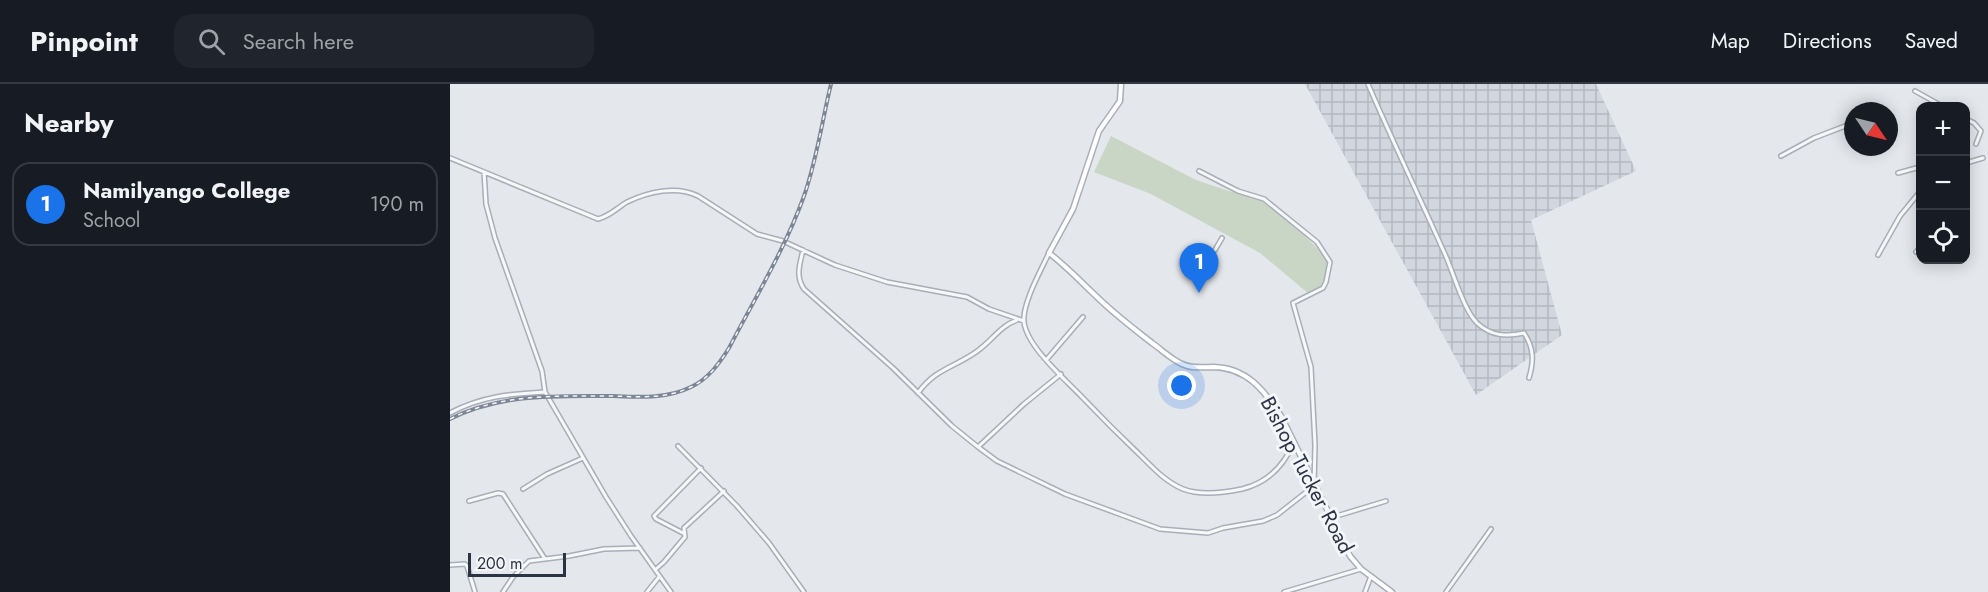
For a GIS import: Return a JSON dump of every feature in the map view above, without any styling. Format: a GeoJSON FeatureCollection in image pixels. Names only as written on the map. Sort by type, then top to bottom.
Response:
{"type":"FeatureCollection","features":[{"type":"Feature","properties":{"kind":"main road"},"geometry":{"type":"LineString","coordinates":[[1049,253],[1073,209],[1100,131],[1120,101],[1121,84]]}},
{"type":"Feature","properties":{"kind":"main road","name":"Bishop Tucker Road"},"geometry":{"type":"LineString","coordinates":[[1049,253],[1075,274],[1122,319],[1178,362],[1189,367],[1228,369],[1250,378],[1268,396],[1294,442],[1350,556],[1361,569],[1392,592]]}},
{"type":"Feature","properties":{"kind":"street"},"geometry":{"type":"LineString","coordinates":[[1368,84],[1417,189],[1457,281],[1466,308],[1488,331],[1502,336],[1524,333],[1530,342],[1534,362],[1529,378]]}},
{"type":"Feature","properties":{"kind":"street"},"geometry":{"type":"LineString","coordinates":[[1915,91],[1935,102]]}},
{"type":"Feature","properties":{"kind":"street"},"geometry":{"type":"LineString","coordinates":[[1970,121],[1981,131],[1976,144]]}},
{"type":"Feature","properties":{"kind":"street"},"geometry":{"type":"LineString","coordinates":[[1781,156],[1814,138],[1844,126]]}},
{"type":"Feature","properties":{"kind":"street"},"geometry":{"type":"LineString","coordinates":[[450,158],[598,219],[648,194],[666,190],[687,192],[698,196],[757,234],[783,241],[835,265],[887,282],[967,297],[989,309],[1024,321]]}},
{"type":"Feature","properties":{"kind":"street"},"geometry":{"type":"LineString","coordinates":[[1970,162],[1983,158]]}},
{"type":"Feature","properties":{"kind":"street"},"geometry":{"type":"LineString","coordinates":[[1898,173],[1916,168]]}},
{"type":"Feature","properties":{"kind":"street"},"geometry":{"type":"LineString","coordinates":[[484,171],[486,204],[542,371],[545,392],[583,458],[670,592]]}},
{"type":"Feature","properties":{"kind":"street"},"geometry":{"type":"LineString","coordinates":[[803,250],[798,273],[804,289],[952,426],[998,461],[1065,494],[1160,529],[1208,533],[1263,521],[1277,515],[1314,486],[1315,445],[1311,367],[1293,303],[1323,288],[1330,266],[1317,242],[1264,199],[1238,191],[1199,171]]}},
{"type":"Feature","properties":{"kind":"street"},"geometry":{"type":"LineString","coordinates":[[1878,255],[1900,216],[1916,196]]}},
{"type":"Feature","properties":{"kind":"street"},"geometry":{"type":"LineString","coordinates":[[1215,250],[1222,238]]}},
{"type":"Feature","properties":{"kind":"street"},"geometry":{"type":"LineString","coordinates":[[1049,253],[1030,295],[1024,321],[1029,335],[1060,374],[1158,472],[1173,483],[1192,492],[1225,492],[1248,487],[1266,480],[1274,473],[1294,442]]}},
{"type":"Feature","properties":{"kind":"street"},"geometry":{"type":"LineString","coordinates":[[1047,359],[1083,317]]}},
{"type":"Feature","properties":{"kind":"street"},"geometry":{"type":"LineString","coordinates":[[918,393],[926,381],[937,372],[962,361],[1007,324],[1019,319]]}},
{"type":"Feature","properties":{"kind":"street"},"geometry":{"type":"LineString","coordinates":[[978,447],[1060,374]]}},
{"type":"Feature","properties":{"kind":"street"},"geometry":{"type":"LineString","coordinates":[[450,413],[478,401],[504,394],[545,392]]}},
{"type":"Feature","properties":{"kind":"street"},"geometry":{"type":"LineString","coordinates":[[678,446],[724,491],[769,543],[804,592]]}},
{"type":"Feature","properties":{"kind":"street"},"geometry":{"type":"LineString","coordinates":[[523,489],[547,474],[583,458]]}},
{"type":"Feature","properties":{"kind":"street"},"geometry":{"type":"LineString","coordinates":[[685,534],[654,516],[701,468]]}},
{"type":"Feature","properties":{"kind":"street"},"geometry":{"type":"LineString","coordinates":[[655,570],[685,537],[684,528],[724,491]]}},
{"type":"Feature","properties":{"kind":"street"},"geometry":{"type":"LineString","coordinates":[[469,501],[498,493],[503,494],[545,559]]}},
{"type":"Feature","properties":{"kind":"street"},"geometry":{"type":"LineString","coordinates":[[1330,518],[1386,501]]}},
{"type":"Feature","properties":{"kind":"street"},"geometry":{"type":"LineString","coordinates":[[1446,592],[1491,529]]}},
{"type":"Feature","properties":{"kind":"street"},"geometry":{"type":"LineString","coordinates":[[503,592],[525,563],[533,560],[604,549],[640,548]]}},
{"type":"Feature","properties":{"kind":"street"},"geometry":{"type":"LineString","coordinates":[[450,566],[465,564],[467,566],[475,592]]}},
{"type":"Feature","properties":{"kind":"street"},"geometry":{"type":"LineString","coordinates":[[1284,592],[1361,569]]}},
{"type":"Feature","properties":{"kind":"street"},"geometry":{"type":"LineString","coordinates":[[1365,592],[1371,576]]}},
{"type":"Feature","properties":{"kind":"street"},"geometry":{"type":"LineString","coordinates":[[647,592],[660,577]]}},
{"type":"Feature","properties":{"kind":"shaded area"},"geometry":{"type":"Polygon","coordinates":[[[1305,84],[1596,84],[1636,171],[1531,220],[1562,335],[1476,395],[1305,84]]]}},
{"type":"Feature","properties":{"kind":"green space"},"geometry":{"type":"Polygon","coordinates":[[[1111,136],[1196,180],[1259,199],[1294,224],[1329,261],[1323,286],[1309,294],[1260,253],[1151,194],[1094,172],[1111,136]]]}},
{"type":"Feature","properties":{"kind":"railway"},"geometry":{"type":"LineString","coordinates":[[450,419],[490,404],[510,400],[571,396],[643,397],[672,394],[697,384],[708,375],[729,348],[779,254],[796,216],[812,168],[831,84]]}},
{"type":"Feature","properties":{"kind":"place","name":"Namilyango College"},"geometry":{"type":"Point","coordinates":[1199,293]}}]}
